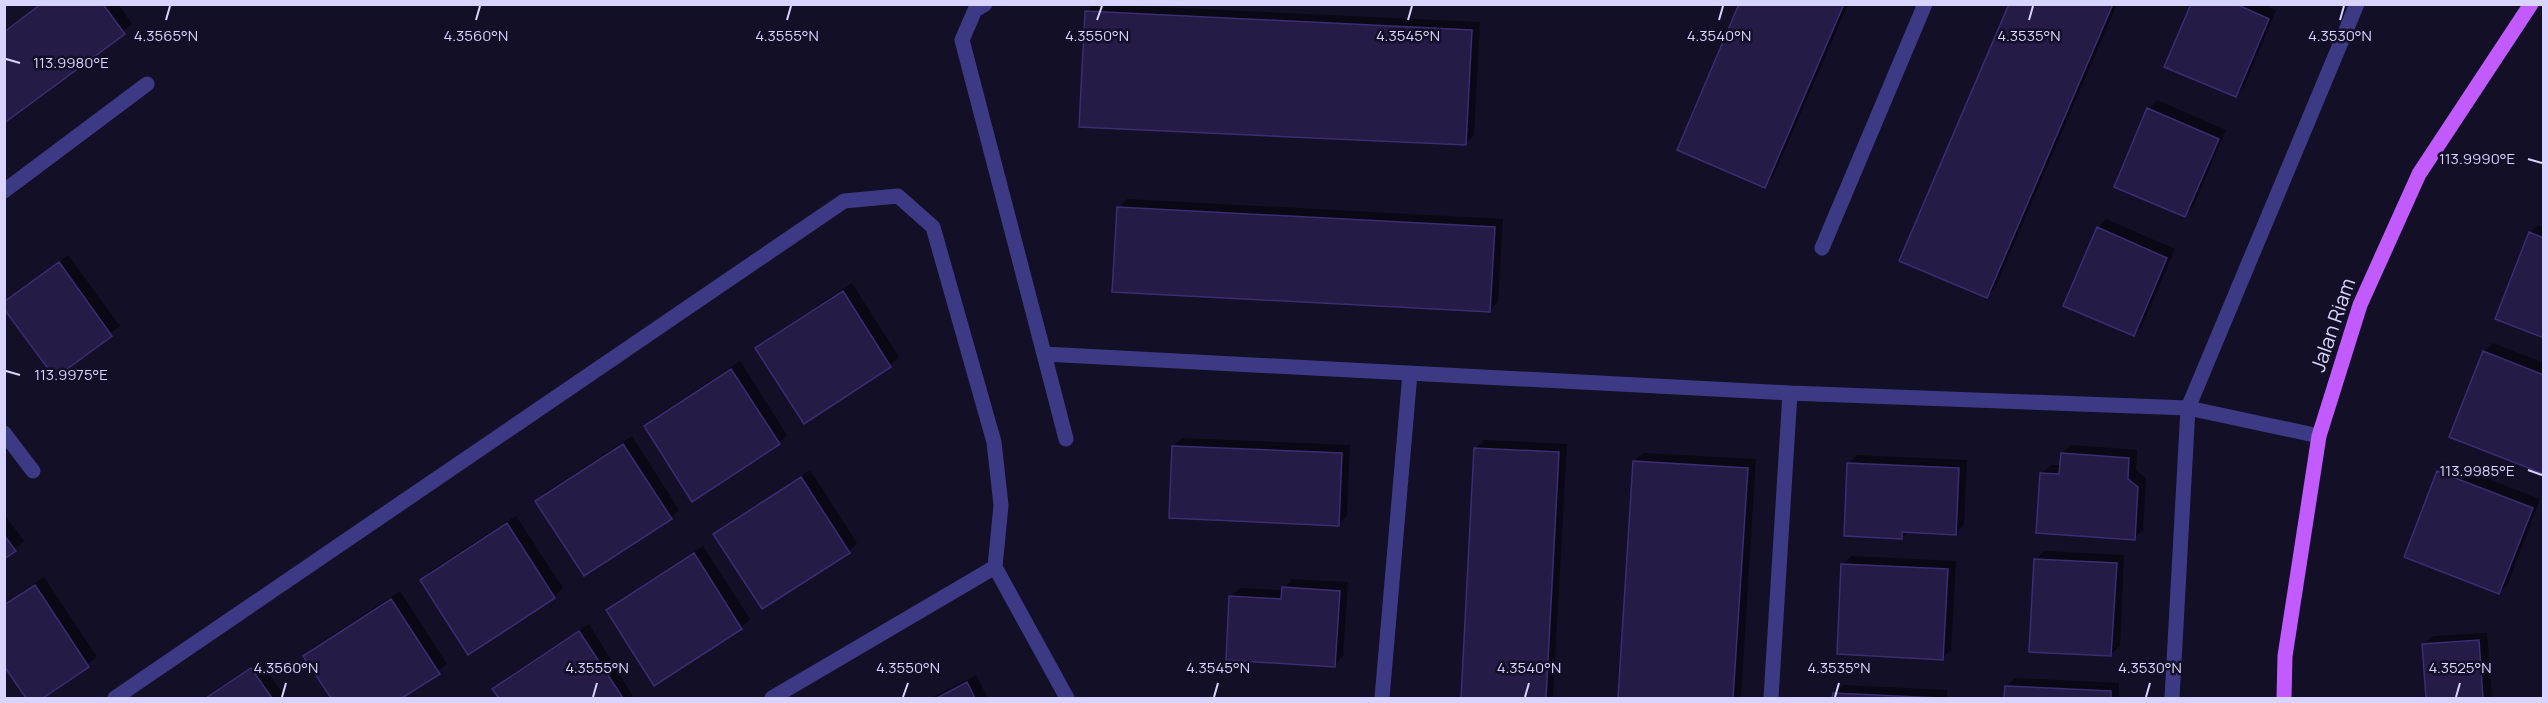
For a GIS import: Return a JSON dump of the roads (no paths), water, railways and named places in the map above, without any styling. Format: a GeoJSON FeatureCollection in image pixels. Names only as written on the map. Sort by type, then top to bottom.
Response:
{"type":"FeatureCollection","features":[{"type":"Feature","properties":{"kind":"main road","name":"Jalan Riam"},"geometry":{"type":"LineString","coordinates":[[2284,699],[2285,656],[2319,436],[2360,304],[2419,174],[2531,4]]}},
{"type":"Feature","properties":{"kind":"street"},"geometry":{"type":"LineString","coordinates":[[985,4],[975,10],[962,40],[1066,439]]}},
{"type":"Feature","properties":{"kind":"street"},"geometry":{"type":"LineString","coordinates":[[1822,248],[1924,4]]}},
{"type":"Feature","properties":{"kind":"street"},"geometry":{"type":"LineString","coordinates":[[2172,699],[2188,408],[2357,4]]}},
{"type":"Feature","properties":{"kind":"street"},"geometry":{"type":"LineString","coordinates":[[4,191],[147,84]]}},
{"type":"Feature","properties":{"kind":"street"},"geometry":{"type":"LineString","coordinates":[[115,699],[844,201],[898,196],[933,227],[994,442],[1001,505],[995,567],[1067,699]]}},
{"type":"Feature","properties":{"kind":"street"},"geometry":{"type":"LineString","coordinates":[[1044,354],[1790,393],[2188,408],[2319,436]]}},
{"type":"Feature","properties":{"kind":"street"},"geometry":{"type":"LineString","coordinates":[[1382,699],[1410,373]]}},
{"type":"Feature","properties":{"kind":"street"},"geometry":{"type":"LineString","coordinates":[[1771,699],[1790,393]]}},
{"type":"Feature","properties":{"kind":"street"},"geometry":{"type":"LineString","coordinates":[[4,433],[33,471]]}},
{"type":"Feature","properties":{"kind":"street"},"geometry":{"type":"LineString","coordinates":[[772,699],[995,567]]}}]}
